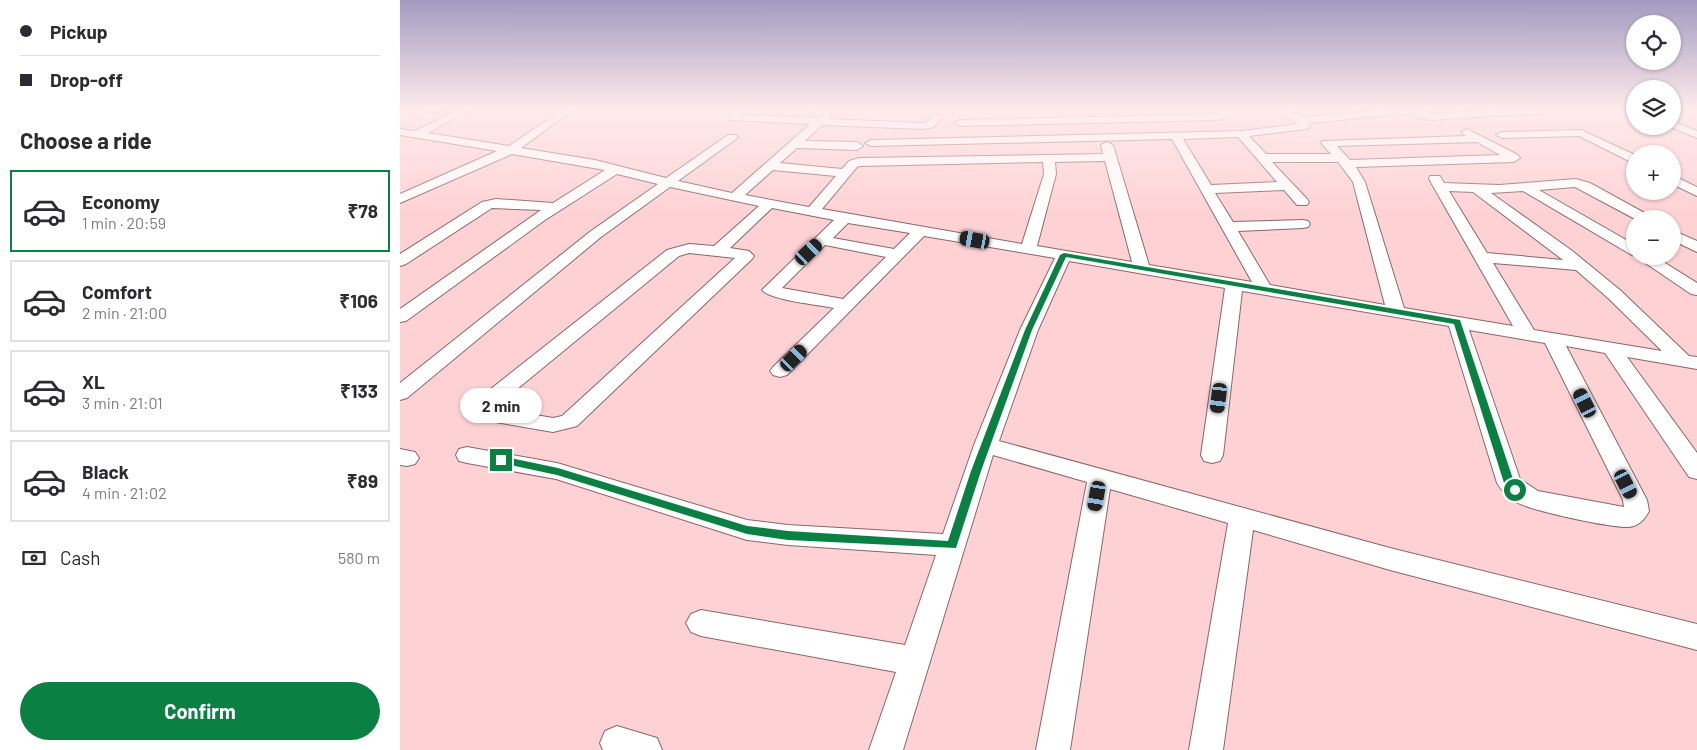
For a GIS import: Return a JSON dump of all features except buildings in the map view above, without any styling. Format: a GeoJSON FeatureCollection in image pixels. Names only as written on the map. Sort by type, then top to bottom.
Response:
{"type":"FeatureCollection","features":[{"type":"Feature","properties":{"kind":"street"},"geometry":{"type":"LineString","coordinates":[[473,145],[616,169],[696,190],[845,218],[1690,362]]}},
{"type":"Feature","properties":{"kind":"street"},"geometry":{"type":"LineString","coordinates":[[400,199],[511,150],[518,145]]}},
{"type":"Feature","properties":{"kind":"street"},"geometry":{"type":"LineString","coordinates":[[400,393],[596,234],[721,145]]}},
{"type":"Feature","properties":{"kind":"street"},"geometry":{"type":"LineString","coordinates":[[734,198],[793,145]]}},
{"type":"Feature","properties":{"kind":"street"},"geometry":{"type":"LineString","coordinates":[[826,145],[857,146]]}},
{"type":"Feature","properties":{"kind":"street"},"geometry":{"type":"LineString","coordinates":[[1107,145],[1142,268]]}},
{"type":"Feature","properties":{"kind":"street"},"geometry":{"type":"LineString","coordinates":[[1181,145],[1264,289]]}},
{"type":"Feature","properties":{"kind":"street"},"geometry":{"type":"LineString","coordinates":[[1251,145],[1302,202]]}},
{"type":"Feature","properties":{"kind":"street"},"geometry":{"type":"LineString","coordinates":[[1329,145],[1358,182],[1396,312]]}},
{"type":"Feature","properties":{"kind":"street"},"geometry":{"type":"LineString","coordinates":[[1263,158],[1419,162],[1514,158],[1491,145]]}},
{"type":"Feature","properties":{"kind":"street"},"geometry":{"type":"LineString","coordinates":[[1605,145],[1626,156]]}},
{"type":"Feature","properties":{"kind":"street"},"geometry":{"type":"LineString","coordinates":[[812,212],[853,164],[859,162],[1110,157]]}},
{"type":"Feature","properties":{"kind":"street"},"geometry":{"type":"LineString","coordinates":[[1028,249],[1050,174],[1049,158]]}},
{"type":"Feature","properties":{"kind":"street"},"geometry":{"type":"LineString","coordinates":[[1419,162],[1441,187],[1527,334]]}},
{"type":"Feature","properties":{"kind":"street"},"geometry":{"type":"LineString","coordinates":[[769,166],[845,173]]}},
{"type":"Feature","properties":{"kind":"street"},"geometry":{"type":"LineString","coordinates":[[400,317],[555,207],[616,169]]}},
{"type":"Feature","properties":{"kind":"street"},"geometry":{"type":"LineString","coordinates":[[1681,175],[1689,175]]}},
{"type":"Feature","properties":{"kind":"street"},"geometry":{"type":"LineString","coordinates":[[1441,187],[1477,189],[1525,188],[1581,184],[1629,210]]}},
{"type":"Feature","properties":{"kind":"street"},"geometry":{"type":"LineString","coordinates":[[1681,184],[1697,192]]}},
{"type":"Feature","properties":{"kind":"street"},"geometry":{"type":"LineString","coordinates":[[1207,189],[1288,186]]}},
{"type":"Feature","properties":{"kind":"street"},"geometry":{"type":"LineString","coordinates":[[1525,188],[1626,246]]}},
{"type":"Feature","properties":{"kind":"street"},"geometry":{"type":"LineString","coordinates":[[1477,189],[1530,226],[1580,266],[1690,362]]}},
{"type":"Feature","properties":{"kind":"street"},"geometry":{"type":"LineString","coordinates":[[400,260],[487,206],[496,204],[555,207]]}},
{"type":"Feature","properties":{"kind":"street"},"geometry":{"type":"LineString","coordinates":[[717,251],[746,256],[569,420],[552,425],[480,411],[485,404],[673,253],[679,249],[691,248],[717,251],[769,204]]}},
{"type":"Feature","properties":{"kind":"street"},"geometry":{"type":"LineString","coordinates":[[845,218],[770,290],[847,305]]}},
{"type":"Feature","properties":{"kind":"street"},"geometry":{"type":"LineString","coordinates":[[1228,227],[1303,224]]}},
{"type":"Feature","properties":{"kind":"street"},"geometry":{"type":"LineString","coordinates":[[780,372],[921,230]]}},
{"type":"Feature","properties":{"kind":"street"},"geometry":{"type":"LineString","coordinates":[[1681,239],[1697,247]]}},
{"type":"Feature","properties":{"kind":"street"},"geometry":{"type":"LineString","coordinates":[[821,240],[897,254]]}},
{"type":"Feature","properties":{"kind":"street"},"geometry":{"type":"LineString","coordinates":[[886,750],[985,445],[1029,330],[1064,255]]}},
{"type":"Feature","properties":{"kind":"street"},"geometry":{"type":"LineString","coordinates":[[1482,257],[1580,266]]}},
{"type":"Feature","properties":{"kind":"street"},"geometry":{"type":"LineString","coordinates":[[1657,265],[1697,290]]}},
{"type":"Feature","properties":{"kind":"street"},"geometry":{"type":"LineString","coordinates":[[1212,454],[1234,284]]}},
{"type":"Feature","properties":{"kind":"street"},"geometry":{"type":"LineString","coordinates":[[1457,322],[1509,483],[1515,490],[1523,496],[1535,500],[1615,516],[1630,516],[1637,510],[1634,500],[1552,338]]}},
{"type":"Feature","properties":{"kind":"street"},"geometry":{"type":"LineString","coordinates":[[1612,348],[1697,471]]}},
{"type":"Feature","properties":{"kind":"street"},"geometry":{"type":"LineString","coordinates":[[985,445],[1390,559],[1697,637]]}},
{"type":"Feature","properties":{"kind":"street"},"geometry":{"type":"LineString","coordinates":[[467,455],[558,471],[747,530],[788,535],[952,545]]}},
{"type":"Feature","properties":{"kind":"street"},"geometry":{"type":"LineString","coordinates":[[1053,750],[1100,477]]}},
{"type":"Feature","properties":{"kind":"street"},"geometry":{"type":"LineString","coordinates":[[1206,750],[1242,517]]}},
{"type":"Feature","properties":{"kind":"street"},"geometry":{"type":"LineString","coordinates":[[701,624],[914,661]]}},
{"type":"Feature","properties":{"kind":"route"},"geometry":{"type":"LineString","coordinates":[[501,460],[558,471],[747,530],[788,535],[952,545],[976,471],[1029,330],[1064,255],[1457,322],[1509,483],[1515,490]]}}]}
